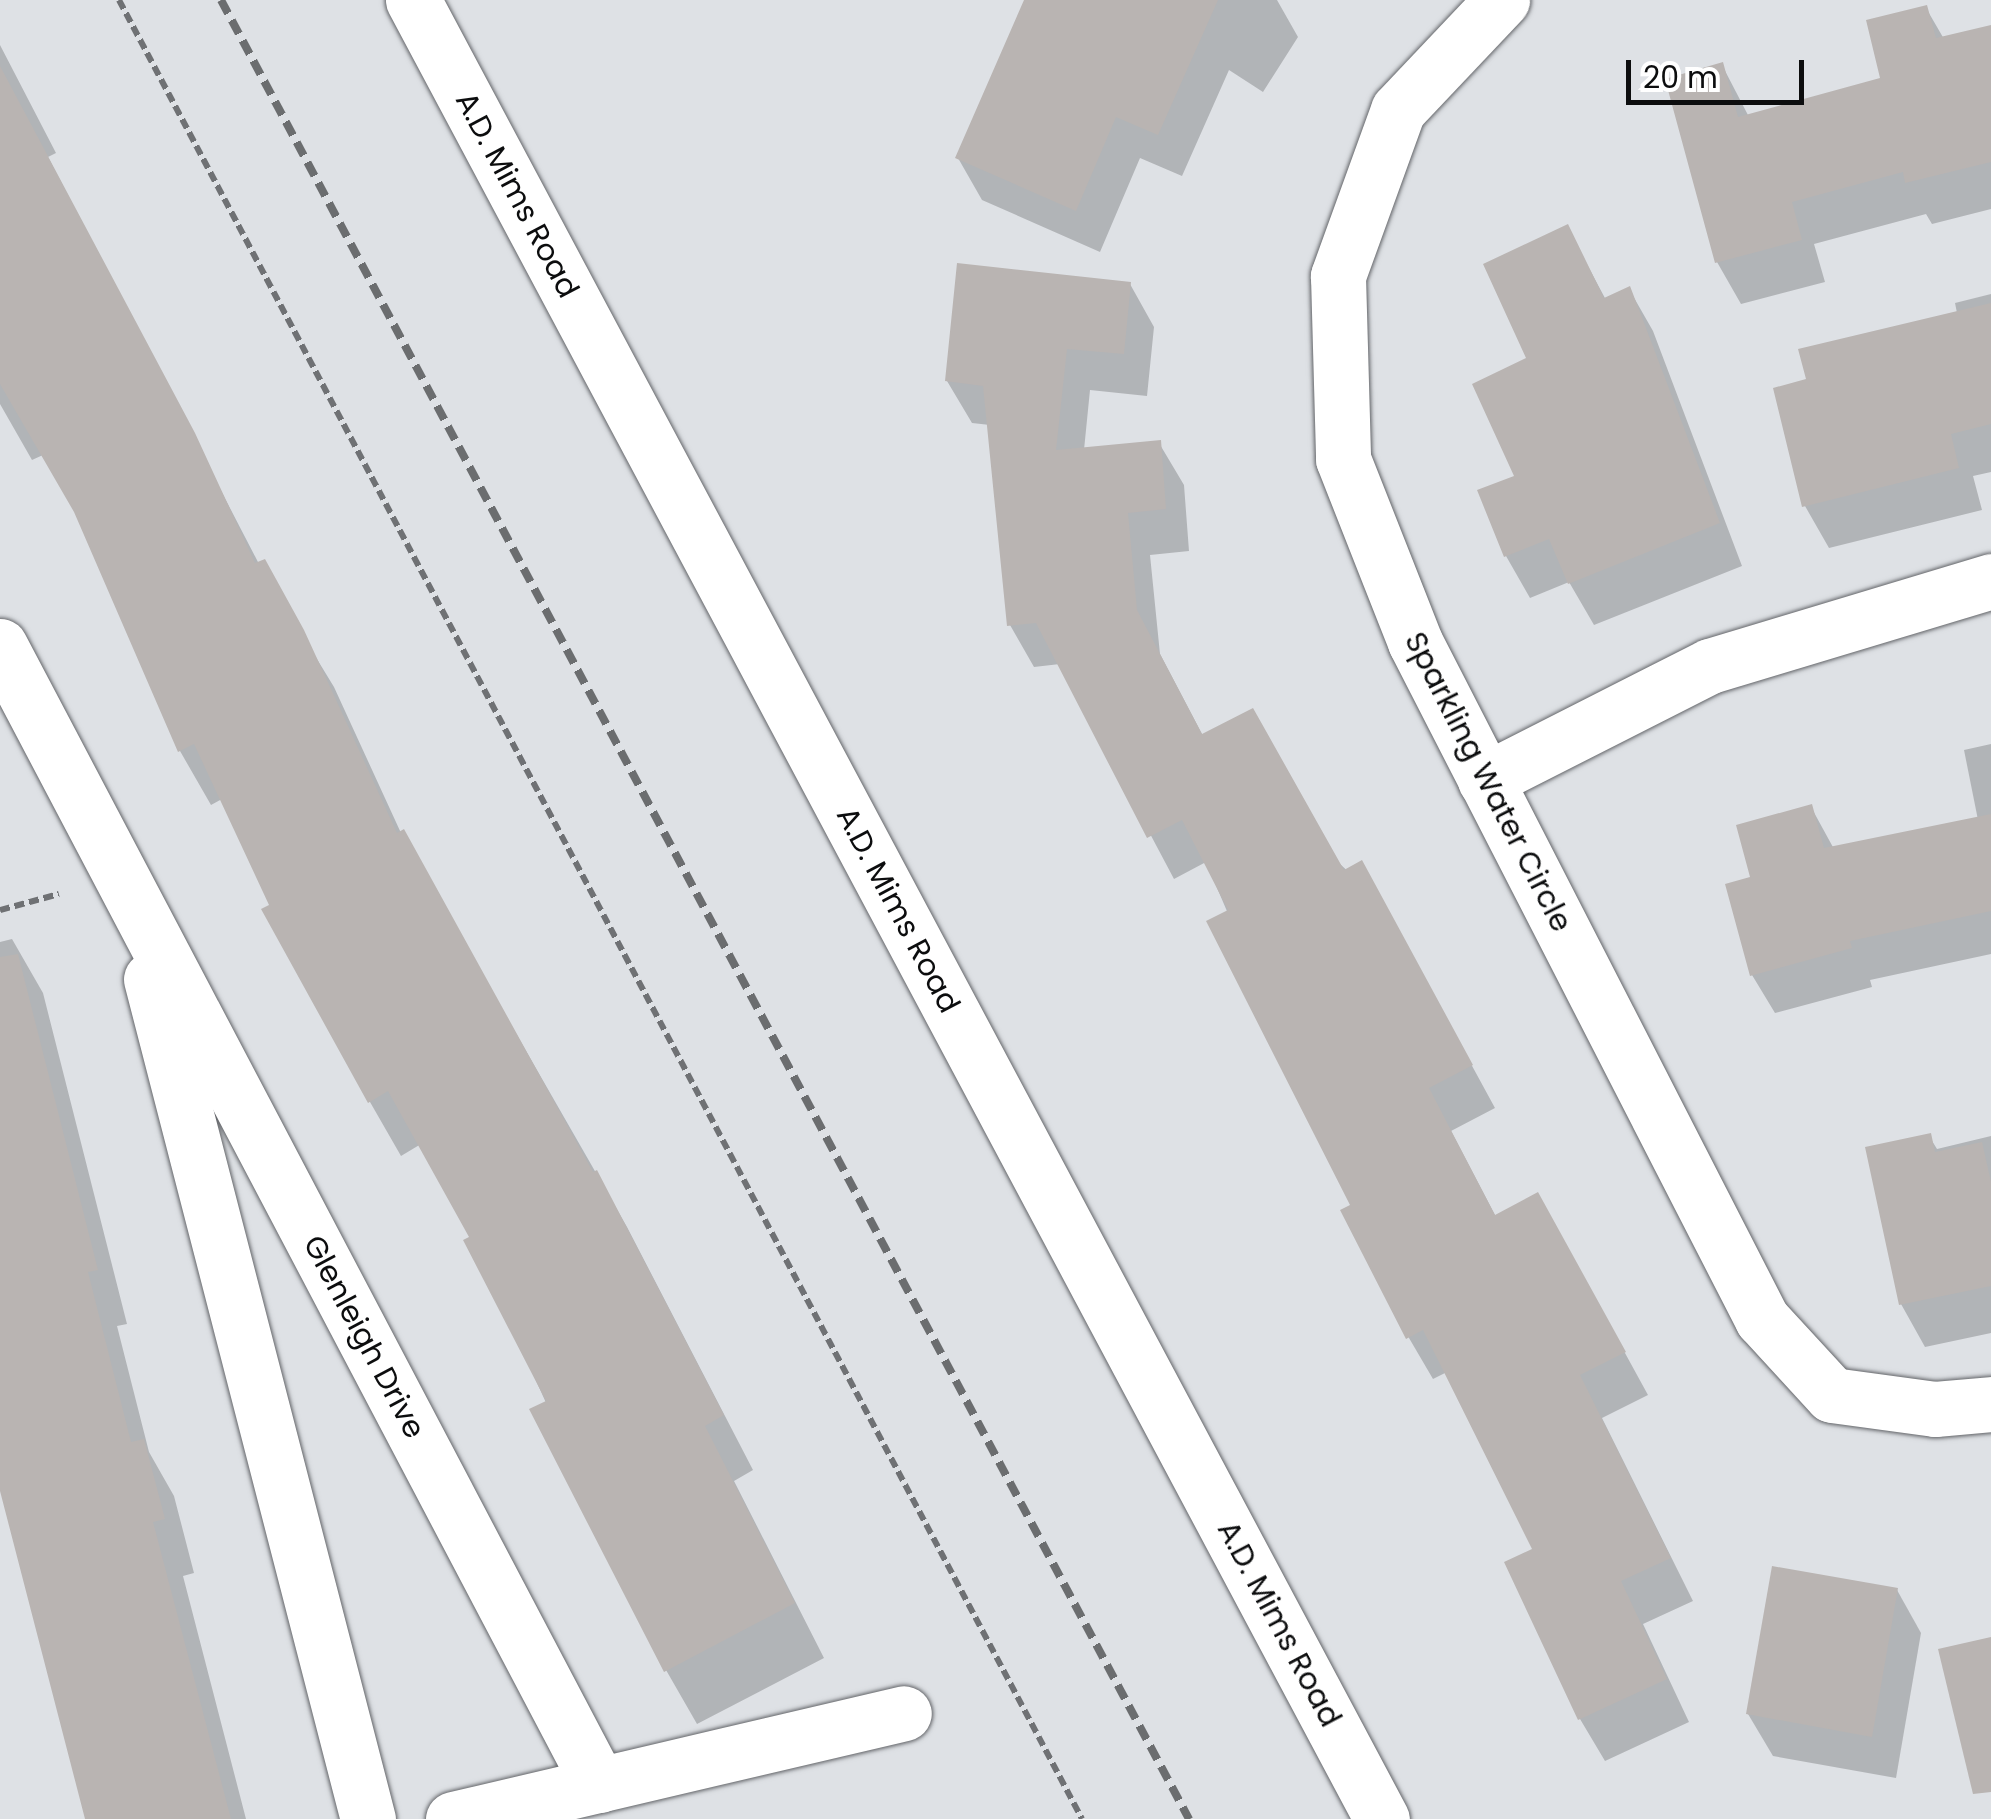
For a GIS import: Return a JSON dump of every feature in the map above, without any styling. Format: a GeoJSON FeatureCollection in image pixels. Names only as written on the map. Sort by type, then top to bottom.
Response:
{"type":"FeatureCollection","features":[{"type":"Feature","properties":{"kind":"street","name":"A.D. Mims Road"},"geometry":{"type":"LineString","coordinates":[[414,0],[1382,1819]]}},
{"type":"Feature","properties":{"kind":"street","name":"Sparkling Water Circle"},"geometry":{"type":"LineString","coordinates":[[1502,0],[1398,110],[1338,276],[1343,459],[1415,642],[1762,1319],[1832,1394],[1935,1409],[1991,1404]]}},
{"type":"Feature","properties":{"kind":"street"},"geometry":{"type":"LineString","coordinates":[[1486,780],[1710,666],[1991,581]]}},
{"type":"Feature","properties":{"kind":"street","name":"Glenleigh Drive"},"geometry":{"type":"LineString","coordinates":[[0,646],[599,1785]]}},
{"type":"Feature","properties":{"kind":"street","name":"Glenleigh Drive"},"geometry":{"type":"LineString","coordinates":[[128,889],[368,1819]]}},
{"type":"Feature","properties":{"kind":"street"},"geometry":{"type":"LineString","coordinates":[[452,1819],[904,1712]]}},
{"type":"Feature","properties":{"kind":"path"},"geometry":{"type":"LineString","coordinates":[[119,0],[1082,1819]]}},
{"type":"Feature","properties":{"kind":"path"},"geometry":{"type":"LineString","coordinates":[[0,910],[59,894]]}},
{"type":"Feature","properties":{"kind":"building"},"geometry":{"type":"Polygon","coordinates":[[[1024,0],[1218,0],[1158,135],[1116,117],[1076,211],[955,158],[1024,0]]]}},
{"type":"Feature","properties":{"kind":"building"},"geometry":{"type":"Polygon","coordinates":[[[1927,5],[1936,38],[1991,25],[1991,162],[1905,183],[1903,172],[1792,202],[1802,240],[1715,263],[1665,79],[1723,62],[1738,117],[1880,78],[1866,20],[1927,5]]]}},
{"type":"Feature","properties":{"kind":"building"},"geometry":{"type":"Polygon","coordinates":[[[0,66],[195,433],[255,563],[265,559],[304,630],[397,833],[404,829],[593,1172],[597,1170],[724,1415],[705,1426],[795,1603],[664,1672],[529,1409],[546,1401],[463,1240],[469,1237],[388,1091],[368,1103],[261,909],[269,905],[194,744],[178,752],[74,512],[0,384],[0,66]]]}},
{"type":"Feature","properties":{"kind":"building"},"geometry":{"type":"Polygon","coordinates":[[[1568,224],[1604,298],[1630,286],[1720,523],[1568,584],[1549,539],[1504,557],[1477,490],[1514,476],[1472,384],[1526,358],[1483,264],[1568,224]]]}},
{"type":"Feature","properties":{"kind":"building"},"geometry":{"type":"Polygon","coordinates":[[[957,263],[1131,282],[1124,354],[1067,349],[1056,450],[1161,440],[1166,509],[1128,513],[1137,610],[1202,734],[1253,708],[1344,870],[1362,860],[1473,1065],[1429,1088],[1495,1215],[1538,1192],[1626,1352],[1580,1375],[1671,1558],[1621,1581],[1667,1679],[1578,1720],[1504,1562],[1532,1549],[1423,1330],[1406,1339],[1340,1210],[1350,1205],[1206,921],[1228,910],[1182,820],[1147,838],[1036,623],[1007,626],[983,386],[945,381],[957,263]]]}},
{"type":"Feature","properties":{"kind":"building"},"geometry":{"type":"Polygon","coordinates":[[[1991,303],[1991,424],[1951,434],[1959,468],[1802,507],[1773,388],[1806,379],[1798,349],[1991,303]]]}},
{"type":"Feature","properties":{"kind":"building"},"geometry":{"type":"Polygon","coordinates":[[[1812,804],[1824,848],[1991,814],[1991,911],[1850,941],[1852,948],[1750,976],[1725,884],[1750,877],[1736,825],[1812,804]]]}},
{"type":"Feature","properties":{"kind":"building"},"geometry":{"type":"Polygon","coordinates":[[[18,954],[98,1270],[88,1272],[131,1442],[144,1439],[165,1519],[153,1522],[231,1819],[85,1819],[0,1491],[0,957],[18,954]]]}},
{"type":"Feature","properties":{"kind":"building"},"geometry":{"type":"Polygon","coordinates":[[[1931,1133],[1935,1152],[1982,1142],[1991,1182],[1991,1286],[1899,1305],[1865,1147],[1931,1133]]]}},
{"type":"Feature","properties":{"kind":"building"},"geometry":{"type":"Polygon","coordinates":[[[1772,1566],[1898,1588],[1872,1737],[1746,1714],[1772,1566]]]}},
{"type":"Feature","properties":{"kind":"building"},"geometry":{"type":"Polygon","coordinates":[[[1991,1637],[1991,1792],[1973,1794],[1938,1649],[1991,1637]]]}},
{"type":"Feature","properties":{"kind":"railway"},"geometry":{"type":"LineString","coordinates":[[221,0],[1189,1819]]}}]}
